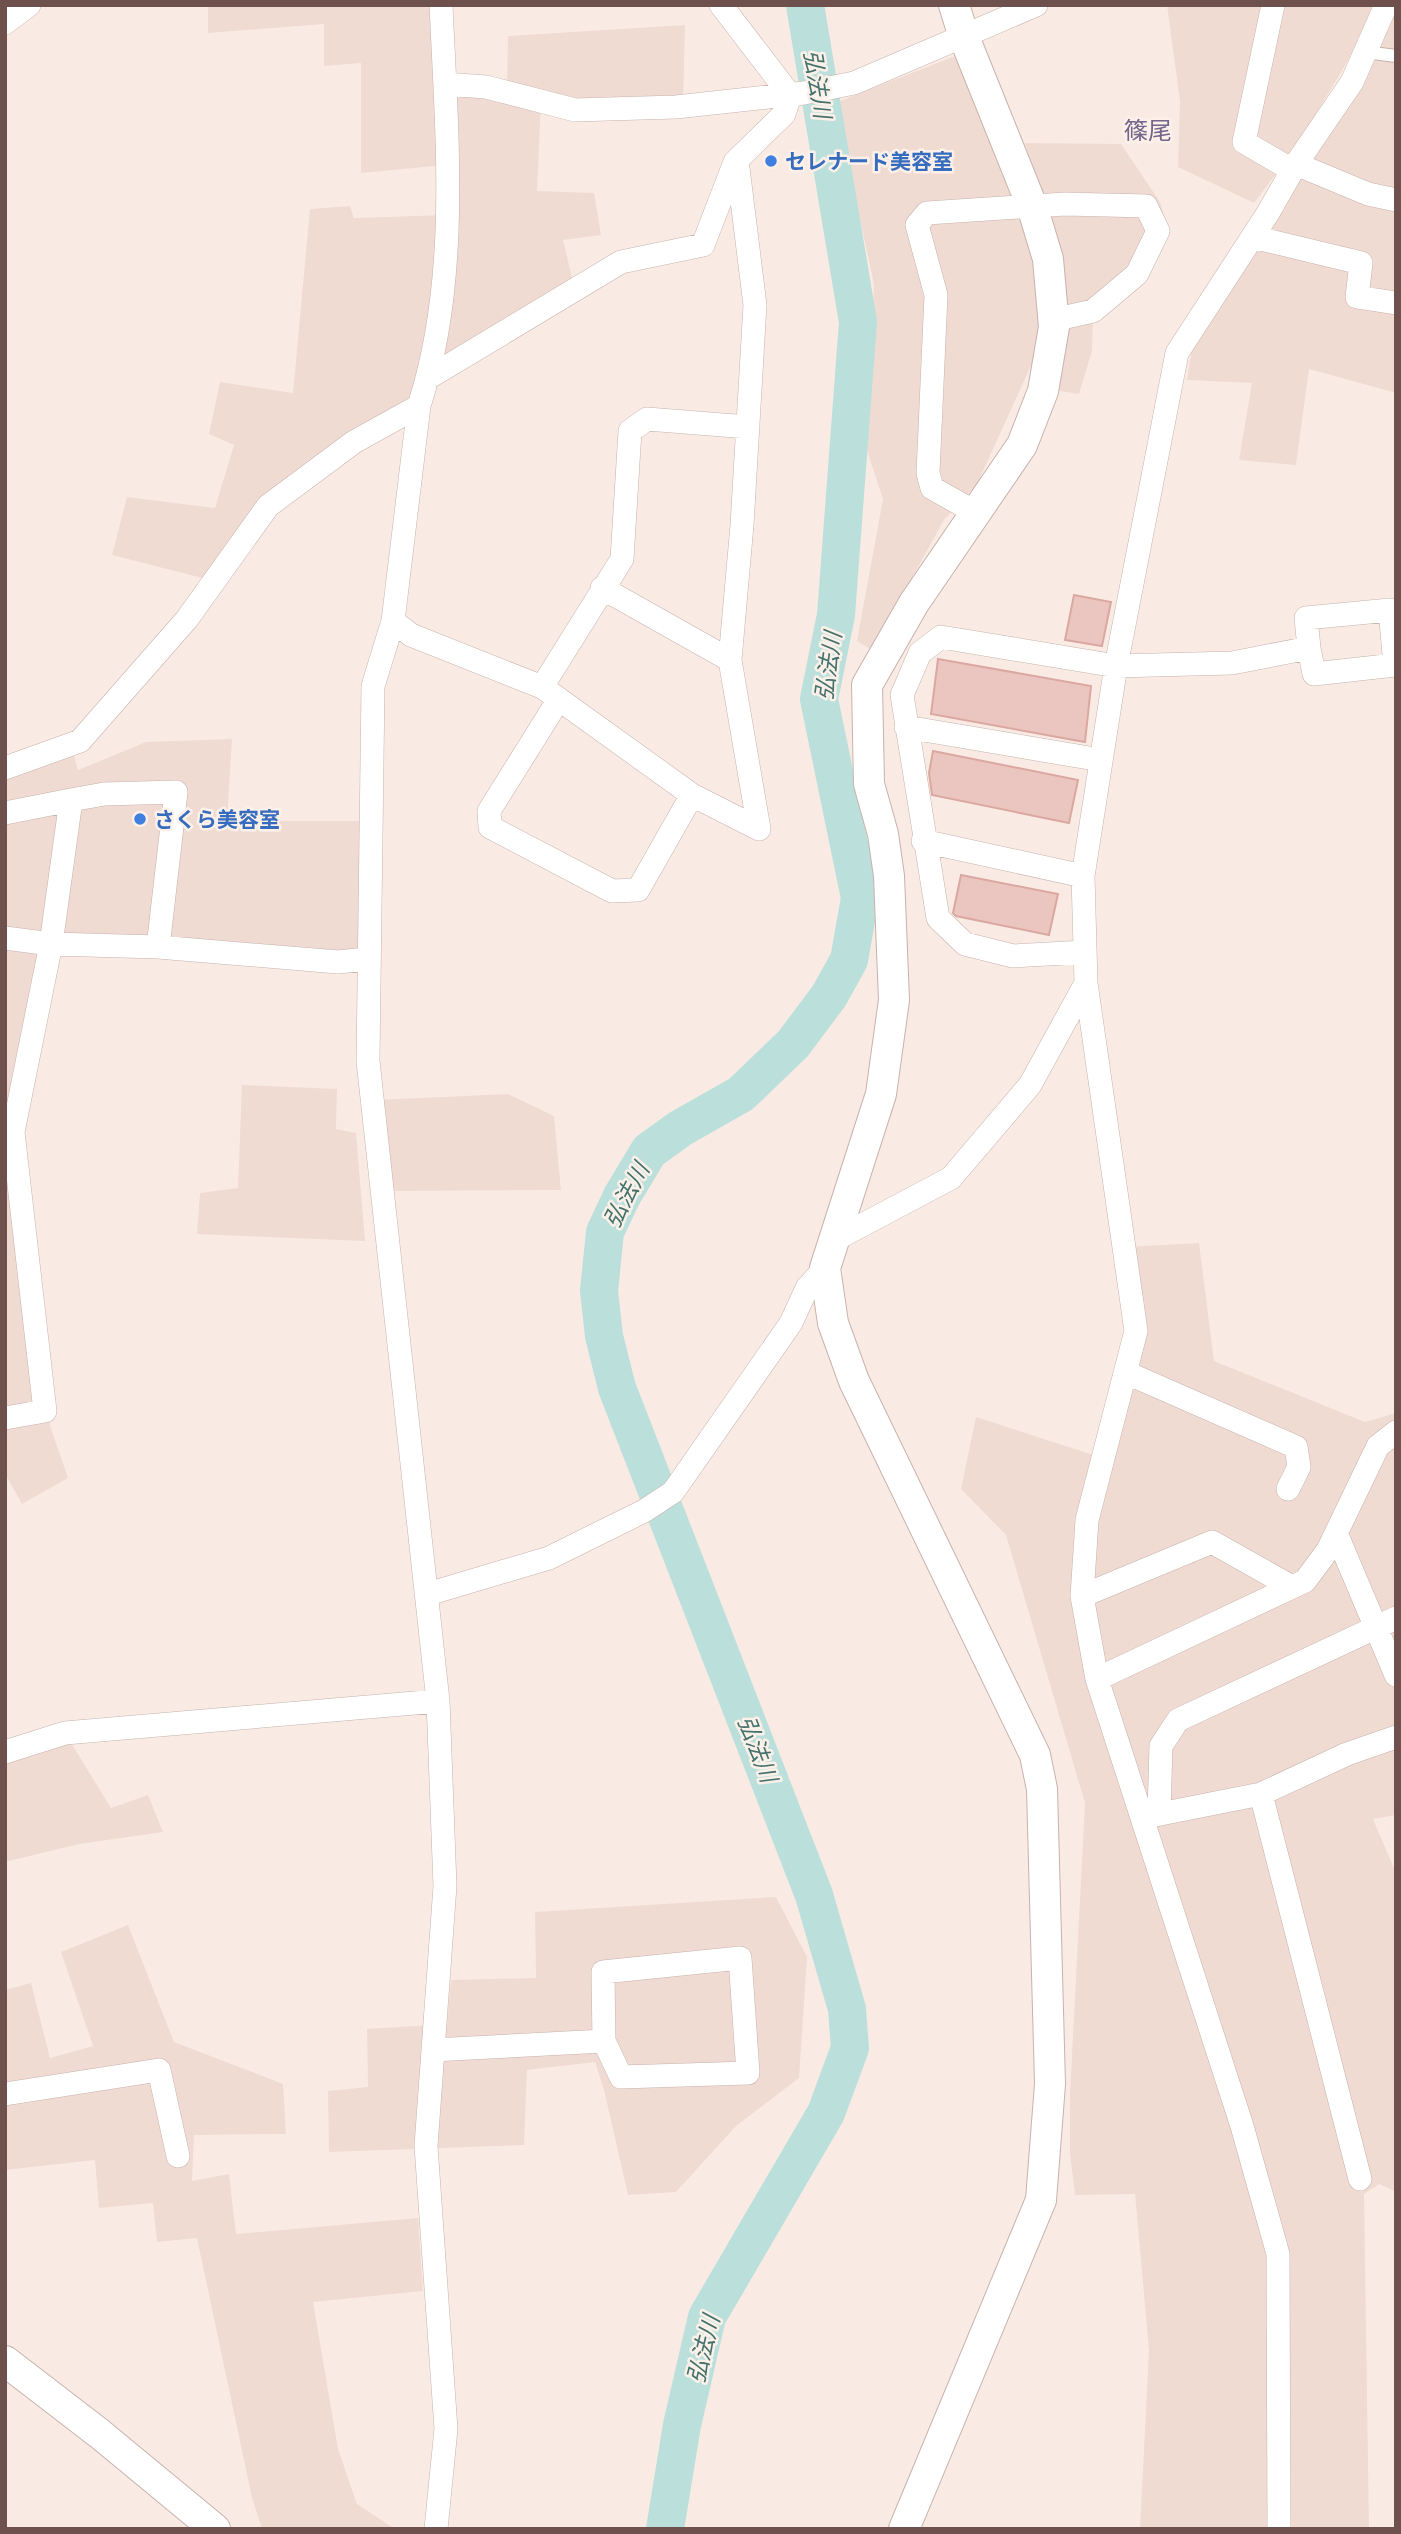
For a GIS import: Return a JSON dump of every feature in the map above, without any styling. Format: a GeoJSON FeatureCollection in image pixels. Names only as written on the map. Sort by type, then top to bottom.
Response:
{"type":"FeatureCollection","features":[{"type":"Feature","properties":{"kind":"street"},"geometry":{"type":"LineString","coordinates":[[5,23],[29,5]]}},
{"type":"Feature","properties":{"kind":"street"},"geometry":{"type":"LineString","coordinates":[[436,2529],[446,2429],[426,2146],[445,1886],[438,1701],[368,1061],[367,960],[373,686],[393,621],[419,407],[428,378],[444,299],[445,84],[440,5]]}},
{"type":"Feature","properties":{"kind":"street"},"geometry":{"type":"LineString","coordinates":[[721,5],[797,94]]}},
{"type":"Feature","properties":{"kind":"street"},"geometry":{"type":"LineString","coordinates":[[428,1594],[549,1558],[644,1511],[673,1492],[791,1323],[807,1288],[825,1268],[881,1094],[894,1000],[889,876],[883,834],[869,784],[867,685],[914,604],[1022,445],[1042,391],[1053,320],[1048,259],[1032,206],[964,37],[954,5]]}},
{"type":"Feature","properties":{"kind":"street"},"geometry":{"type":"LineString","coordinates":[[445,84],[486,87],[575,110],[676,107],[797,94],[854,83],[1036,5]]}},
{"type":"Feature","properties":{"kind":"street"},"geometry":{"type":"LineString","coordinates":[[1273,5],[1244,142],[1294,167],[1368,194],[1396,200]]}},
{"type":"Feature","properties":{"kind":"street"},"geometry":{"type":"LineString","coordinates":[[1279,2529],[1278,2254],[1151,1816],[1097,1679],[1082,1596],[1087,1520],[1136,1331],[1086,983],[1083,876],[1116,666],[1177,353],[1254,237],[1294,167],[1352,82],[1386,5]]}},
{"type":"Feature","properties":{"kind":"street"},"geometry":{"type":"LineString","coordinates":[[428,378],[621,262],[703,245],[737,160],[784,114],[797,94]]}},
{"type":"Feature","properties":{"kind":"street"},"geometry":{"type":"LineString","coordinates":[[393,621],[411,635],[550,693],[692,795],[759,829],[730,660],[755,305],[737,160]]}},
{"type":"Feature","properties":{"kind":"street"},"geometry":{"type":"LineString","coordinates":[[975,512],[932,488],[928,473],[936,295],[916,225],[927,213],[1032,206],[1146,206],[1158,232],[1137,274],[1093,311],[1053,320]]}},
{"type":"Feature","properties":{"kind":"street"},"geometry":{"type":"LineString","coordinates":[[1254,237],[1361,263],[1357,297],[1396,303]]}},
{"type":"Feature","properties":{"kind":"street"},"geometry":{"type":"LineString","coordinates":[[5,768],[80,741],[187,619],[268,506],[354,442],[419,407]]}},
{"type":"Feature","properties":{"kind":"street"},"geometry":{"type":"LineString","coordinates":[[692,795],[638,890],[612,891],[490,827],[489,811],[602,588],[622,559],[630,431],[647,419],[748,427]]}},
{"type":"Feature","properties":{"kind":"street"},"geometry":{"type":"LineString","coordinates":[[602,588],[730,660]]}},
{"type":"Feature","properties":{"kind":"street"},"geometry":{"type":"LineString","coordinates":[[1084,952],[1013,956],[965,944],[938,918],[923,841],[902,695],[920,653],[941,637],[1116,666],[1232,663],[1309,648]]}},
{"type":"Feature","properties":{"kind":"street"},"geometry":{"type":"LineString","coordinates":[[906,727],[1101,760]]}},
{"type":"Feature","properties":{"kind":"street"},"geometry":{"type":"LineString","coordinates":[[5,814],[104,794],[176,792],[159,947]]}},
{"type":"Feature","properties":{"kind":"street"},"geometry":{"type":"LineString","coordinates":[[5,1418],[45,1411],[13,1132],[51,944],[71,800]]}},
{"type":"Feature","properties":{"kind":"street"},"geometry":{"type":"LineString","coordinates":[[923,841],[1083,876]]}},
{"type":"Feature","properties":{"kind":"street"},"geometry":{"type":"LineString","coordinates":[[5,938],[51,944],[159,947],[338,962],[367,960]]}},
{"type":"Feature","properties":{"kind":"street"},"geometry":{"type":"LineString","coordinates":[[834,1240],[951,1178],[1030,1085],[1086,983]]}},
{"type":"Feature","properties":{"kind":"street"},"geometry":{"type":"LineString","coordinates":[[825,1268],[833,1323],[854,1381],[1035,1755],[1042,1789],[1050,2084],[1041,2200],[904,2529]]}},
{"type":"Feature","properties":{"kind":"street"},"geometry":{"type":"LineString","coordinates":[[1127,1373],[1296,1447],[1298,1467],[1288,1489]]}},
{"type":"Feature","properties":{"kind":"street"},"geometry":{"type":"LineString","coordinates":[[1097,1679],[1305,1581],[1336,1533],[1378,1446],[1396,1432]]}},
{"type":"Feature","properties":{"kind":"street"},"geometry":{"type":"LineString","coordinates":[[1336,1533],[1373,1626],[1396,1675]]}},
{"type":"Feature","properties":{"kind":"street"},"geometry":{"type":"LineString","coordinates":[[1082,1596],[1212,1542],[1292,1587]]}},
{"type":"Feature","properties":{"kind":"street"},"geometry":{"type":"LineString","coordinates":[[1151,1816],[1161,1746],[1178,1720],[1373,1626],[1396,1618]]}},
{"type":"Feature","properties":{"kind":"street"},"geometry":{"type":"LineString","coordinates":[[5,1752],[65,1733],[438,1701]]}},
{"type":"Feature","properties":{"kind":"street"},"geometry":{"type":"LineString","coordinates":[[1151,1816],[1261,1794],[1347,1754],[1396,1737]]}},
{"type":"Feature","properties":{"kind":"street"},"geometry":{"type":"LineString","coordinates":[[1261,1794],[1360,2179]]}},
{"type":"Feature","properties":{"kind":"street"},"geometry":{"type":"LineString","coordinates":[[740,1958],[748,2073],[621,2077],[604,2041],[603,1972],[740,1958]]}},
{"type":"Feature","properties":{"kind":"street"},"geometry":{"type":"LineString","coordinates":[[433,2050],[604,2041]]}},
{"type":"Feature","properties":{"kind":"street"},"geometry":{"type":"LineString","coordinates":[[5,2094],[159,2070],[178,2156]]}},
{"type":"Feature","properties":{"kind":"street"},"geometry":{"type":"LineString","coordinates":[[5,2361],[100,2434],[215,2529]]}},
{"type":"Feature","properties":{"kind":"lane"},"geometry":{"type":"LineString","coordinates":[[1365,52],[1396,56]]}},
{"type":"Feature","properties":{"kind":"shaded area"},"geometry":{"type":"Polygon","coordinates":[[[208,5],[441,5],[445,84],[507,92],[508,36],[685,25],[683,106],[541,102],[537,191],[594,193],[601,235],[563,240],[575,290],[429,378],[419,406],[268,506],[214,581],[112,555],[127,497],[215,508],[234,445],[209,434],[220,382],[293,393],[310,209],[350,206],[354,218],[446,215],[445,165],[361,173],[361,63],[324,66],[324,24],[208,33],[208,5]]]}},
{"type":"Feature","properties":{"kind":"shaded area"},"geometry":{"type":"Polygon","coordinates":[[[1167,5],[1375,5],[1346,64],[1296,147],[1254,203],[1178,167],[1180,101],[1167,5]]]}},
{"type":"Feature","properties":{"kind":"shaded area"},"geometry":{"type":"Polygon","coordinates":[[[1396,5],[1396,393],[1309,369],[1296,465],[1239,460],[1252,383],[1187,380],[1193,341],[1396,5]]]}},
{"type":"Feature","properties":{"kind":"shaded area"},"geometry":{"type":"Polygon","coordinates":[[[955,56],[1013,192],[1041,269],[1040,346],[977,484],[944,520],[872,650],[857,641],[883,499],[867,450],[874,284],[835,103],[955,56]]]}},
{"type":"Feature","properties":{"kind":"shaded area"},"geometry":{"type":"Polygon","coordinates":[[[1025,143],[1121,144],[1160,202],[1168,228],[1093,311],[1092,351],[1079,394],[1054,390],[1071,316],[1063,294],[1045,205],[1025,143]]]}},
{"type":"Feature","properties":{"kind":"shaded area"},"geometry":{"type":"Polygon","coordinates":[[[232,739],[227,821],[372,821],[367,959],[51,944],[18,1100],[45,1411],[68,1478],[22,1504],[5,1474],[5,768],[71,745],[78,770],[146,742],[232,739]]]}},
{"type":"Feature","properties":{"kind":"shaded area"},"geometry":{"type":"Polygon","coordinates":[[[242,1085],[337,1089],[336,1129],[356,1133],[365,1241],[197,1234],[200,1193],[238,1188],[242,1085]]]}},
{"type":"Feature","properties":{"kind":"shaded area"},"geometry":{"type":"Polygon","coordinates":[[[508,1094],[554,1116],[561,1190],[393,1191],[376,1100],[508,1094]]]}},
{"type":"Feature","properties":{"kind":"shaded area"},"geometry":{"type":"Polygon","coordinates":[[[1199,1243],[1214,1361],[1365,1422],[1396,1413],[1396,1815],[1373,1819],[1396,1873],[1396,2192],[1379,2184],[1364,2194],[1369,2529],[1140,2529],[1149,2350],[1135,2194],[1075,2195],[1070,2153],[1070,2094],[1085,1803],[1006,1535],[961,1489],[976,1417],[1103,1458],[1127,1373],[1124,1247],[1199,1243]]]}},
{"type":"Feature","properties":{"kind":"shaded area"},"geometry":{"type":"Polygon","coordinates":[[[65,1733],[111,1808],[148,1795],[163,1832],[79,1844],[5,1862],[5,1752],[65,1733]]]}},
{"type":"Feature","properties":{"kind":"shaded area"},"geometry":{"type":"Polygon","coordinates":[[[776,1897],[807,1957],[799,2078],[736,2126],[676,2192],[628,2195],[595,2062],[527,2070],[524,2145],[329,2152],[328,2091],[368,2087],[367,2029],[447,2024],[451,1980],[536,1978],[535,1912],[776,1897]]]}},
{"type":"Feature","properties":{"kind":"shaded area"},"geometry":{"type":"Polygon","coordinates":[[[128,1925],[174,2042],[283,2084],[286,2134],[194,2135],[192,2181],[229,2174],[236,2234],[418,2218],[423,2291],[313,2302],[338,2449],[357,2504],[395,2529],[262,2529],[252,2498],[197,2238],[157,2242],[153,2203],[99,2208],[95,2160],[5,2170],[5,1990],[31,1983],[50,2058],[93,2046],[61,1952],[128,1925]]]}},
{"type":"Feature","properties":{"kind":"building"},"geometry":{"type":"Polygon","coordinates":[[[1074,595],[1111,602],[1102,646],[1065,640],[1074,595]]]}},
{"type":"Feature","properties":{"kind":"building"},"geometry":{"type":"Polygon","coordinates":[[[938,659],[1091,686],[1085,742],[931,714],[938,659]]]}},
{"type":"Feature","properties":{"kind":"building"},"geometry":{"type":"Polygon","coordinates":[[[933,751],[1078,780],[1069,823],[932,795],[929,773],[933,751]]]}},
{"type":"Feature","properties":{"kind":"building"},"geometry":{"type":"Polygon","coordinates":[[[961,875],[1058,894],[1049,935],[956,916],[953,913],[961,875]]]}},
{"type":"Feature","properties":{"kind":"waterway","name":"弘法川"},"geometry":{"type":"LineString","coordinates":[[665,2529],[682,2425],[707,2317],[826,2113],[850,2048],[847,2009],[814,1895],[617,1388],[604,1336],[599,1291],[605,1232],[622,1196],[649,1151],[681,1128],[741,1094],[793,1044],[829,996],[849,960],[860,898],[819,699],[836,615],[858,322],[805,5]]}},
{"type":"Feature","properties":{"kind":"place","name":"セレナード美容室"},"geometry":{"type":"Point","coordinates":[771,161]}},
{"type":"Feature","properties":{"kind":"place","name":"さくら美容室"},"geometry":{"type":"Point","coordinates":[140,819]}},
{"type":"Feature","properties":{"kind":"district","name":"篠尾"},"geometry":{"type":"Point","coordinates":[1148,130]}}]}
